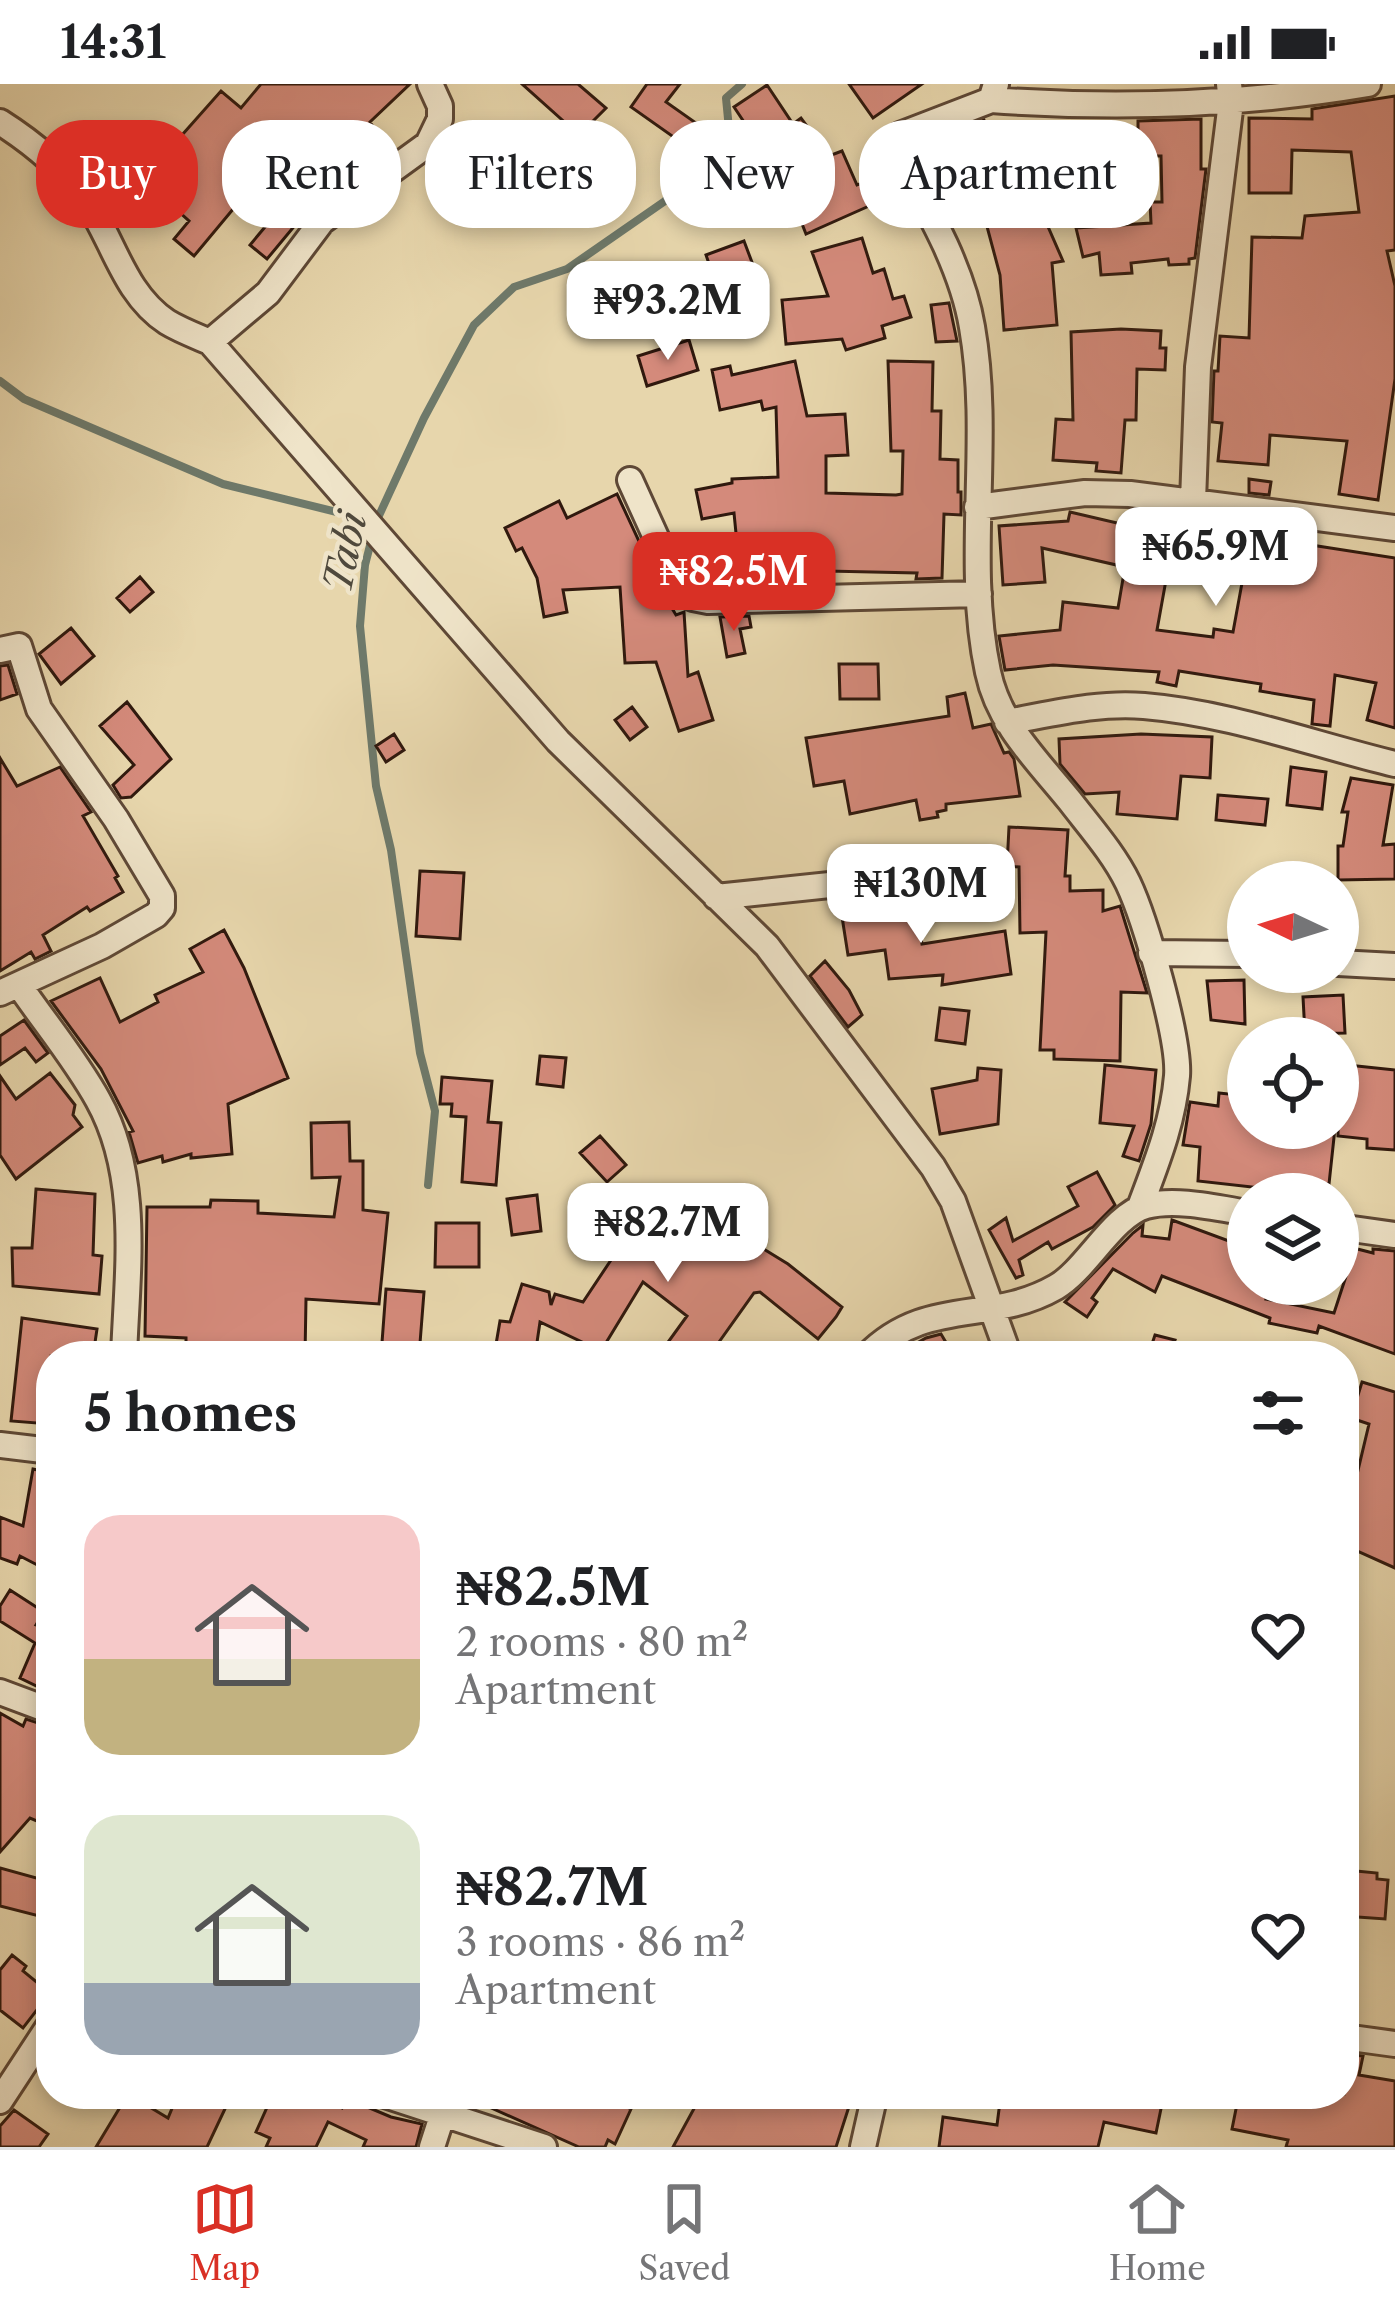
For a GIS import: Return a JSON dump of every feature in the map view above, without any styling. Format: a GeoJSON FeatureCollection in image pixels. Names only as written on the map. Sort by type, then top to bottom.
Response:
{"type":"FeatureCollection","features":[{"type":"Feature","properties":{"kind":"street"},"geometry":{"type":"LineString","coordinates":[[210,342],[268,293],[322,221],[428,143],[440,118],[430,84]]}},
{"type":"Feature","properties":{"kind":"street"},"geometry":{"type":"LineString","coordinates":[[886,1341],[907,1324],[928,1317],[1025,1303],[1062,1284],[1140,1207],[1169,1130],[1177,1074],[1177,1049],[1128,882],[1007,722],[987,671],[979,594],[972,324],[958,281],[896,144],[900,135],[994,92],[1047,104],[1368,84]]}},
{"type":"Feature","properties":{"kind":"street"},"geometry":{"type":"LineString","coordinates":[[1192,501],[1198,367],[1230,93]]}},
{"type":"Feature","properties":{"kind":"street"},"geometry":{"type":"LineString","coordinates":[[0,122],[41,149],[82,195],[148,307],[169,323],[210,342],[557,741],[767,946],[933,1166],[953,1201],[1004,1341]]}},
{"type":"Feature","properties":{"kind":"street"},"geometry":{"type":"LineString","coordinates":[[630,480],[679,588],[692,598],[748,601],[979,594]]}},
{"type":"Feature","properties":{"kind":"street"},"geometry":{"type":"LineString","coordinates":[[977,507],[1084,493],[1192,501],[1395,528]]}},
{"type":"Feature","properties":{"kind":"street"},"geometry":{"type":"LineString","coordinates":[[0,650],[19,646],[39,709],[116,819],[162,896],[162,908],[156,915],[9,989],[99,1102],[121,1157],[128,1206],[124,1341]]}},
{"type":"Feature","properties":{"kind":"street"},"geometry":{"type":"LineString","coordinates":[[1007,722],[1099,706],[1141,705],[1204,713],[1395,764]]}},
{"type":"Feature","properties":{"kind":"street"},"geometry":{"type":"LineString","coordinates":[[716,897],[925,875]]}},
{"type":"Feature","properties":{"kind":"street"},"geometry":{"type":"LineString","coordinates":[[1151,953],[1227,955]]}},
{"type":"Feature","properties":{"kind":"street"},"geometry":{"type":"LineString","coordinates":[[1359,964],[1395,966]]}},
{"type":"Feature","properties":{"kind":"street"},"geometry":{"type":"LineString","coordinates":[[1140,1207],[1227,1211]]}},
{"type":"Feature","properties":{"kind":"street"},"geometry":{"type":"LineString","coordinates":[[1359,1230],[1395,1235]]}},
{"type":"Feature","properties":{"kind":"street"},"geometry":{"type":"LineString","coordinates":[[0,1445],[36,1449]]}},
{"type":"Feature","properties":{"kind":"street"},"geometry":{"type":"LineString","coordinates":[[0,1692],[36,1705]]}},
{"type":"Feature","properties":{"kind":"street"},"geometry":{"type":"LineString","coordinates":[[1359,2039],[1395,2044]]}},
{"type":"Feature","properties":{"kind":"street"},"geometry":{"type":"LineString","coordinates":[[0,2101],[36,2046]]}},
{"type":"Feature","properties":{"kind":"street"},"geometry":{"type":"LineString","coordinates":[[432,2109],[432,2147]]}},
{"type":"Feature","properties":{"kind":"street"},"geometry":{"type":"LineString","coordinates":[[440,2109],[544,2147]]}},
{"type":"Feature","properties":{"kind":"street"},"geometry":{"type":"LineString","coordinates":[[863,2147],[871,2109]]}},
{"type":"Feature","properties":{"kind":"building"},"geometry":{"type":"Polygon","coordinates":[[[261,84],[410,84],[372,120],[222,120],[222,222],[194,256],[174,239],[183,228],[198,228],[195,120],[221,91],[241,108],[261,84]]]}},
{"type":"Feature","properties":{"kind":"building"},"geometry":{"type":"Polygon","coordinates":[[[522,84],[578,84],[606,108],[594,120],[562,120],[522,84]]]}},
{"type":"Feature","properties":{"kind":"building"},"geometry":{"type":"Polygon","coordinates":[[[647,84],[680,84],[666,102],[692,120],[660,120],[660,127],[631,107],[647,84]]]}},
{"type":"Feature","properties":{"kind":"building"},"geometry":{"type":"Polygon","coordinates":[[[849,84],[922,84],[873,118],[849,84]]]}},
{"type":"Feature","properties":{"kind":"building"},"geometry":{"type":"Polygon","coordinates":[[[767,85],[790,120],[743,120],[734,107],[767,85]]]}},
{"type":"Feature","properties":{"kind":"building"},"geometry":{"type":"Polygon","coordinates":[[[1395,96],[1395,250],[1387,251],[1395,286],[1395,379],[1378,500],[1339,494],[1347,441],[1270,435],[1268,465],[1218,461],[1222,423],[1212,422],[1214,371],[1218,371],[1220,336],[1249,338],[1252,237],[1302,238],[1305,216],[1359,212],[1351,152],[1292,150],[1291,193],[1249,193],[1249,118],[1312,119],[1312,109],[1395,96]]]}},
{"type":"Feature","properties":{"kind":"building"},"geometry":{"type":"Polygon","coordinates":[[[1201,119],[1201,169],[1206,169],[1195,258],[1189,264],[1169,265],[1168,259],[1131,263],[1132,273],[1101,275],[1099,253],[1083,257],[1076,228],[1159,228],[1159,120],[1201,119]]]}},
{"type":"Feature","properties":{"kind":"building"},"geometry":{"type":"Polygon","coordinates":[[[842,151],[859,184],[859,210],[835,221],[835,154],[842,151]]]}},
{"type":"Feature","properties":{"kind":"building"},"geometry":{"type":"Polygon","coordinates":[[[264,228],[293,228],[267,259],[250,245],[264,228]]]}},
{"type":"Feature","properties":{"kind":"building"},"geometry":{"type":"Polygon","coordinates":[[[987,228],[1049,228],[1063,261],[1052,263],[1057,325],[1004,330],[1000,275],[987,228]]]}},
{"type":"Feature","properties":{"kind":"building"},"geometry":{"type":"Polygon","coordinates":[[[862,238],[873,273],[884,269],[893,299],[904,296],[911,317],[882,326],[885,338],[846,350],[842,339],[786,344],[782,300],[828,296],[812,252],[862,238]]]}},
{"type":"Feature","properties":{"kind":"building"},"geometry":{"type":"Polygon","coordinates":[[[744,241],[759,281],[720,296],[706,255],[744,241]]]}},
{"type":"Feature","properties":{"kind":"building"},"geometry":{"type":"Polygon","coordinates":[[[949,303],[957,341],[936,342],[931,305],[949,303]]]}},
{"type":"Feature","properties":{"kind":"building"},"geometry":{"type":"Polygon","coordinates":[[[1161,331],[1160,348],[1166,348],[1165,370],[1137,369],[1136,420],[1125,420],[1121,473],[1096,471],[1097,463],[1053,460],[1056,419],[1073,420],[1071,332],[1161,331]]]}},
{"type":"Feature","properties":{"kind":"building"},"geometry":{"type":"Polygon","coordinates":[[[689,340],[698,370],[647,386],[638,356],[689,340]]]}},
{"type":"Feature","properties":{"kind":"building"},"geometry":{"type":"Polygon","coordinates":[[[795,361],[807,416],[845,414],[848,455],[826,456],[826,493],[896,495],[902,494],[903,451],[891,451],[888,361],[933,362],[932,411],[941,411],[940,459],[958,460],[961,492],[961,515],[944,514],[942,578],[827,571],[827,580],[741,584],[734,513],[702,519],[696,490],[732,483],[732,479],[778,477],[776,407],[763,410],[761,401],[720,410],[712,370],[730,366],[732,375],[795,361]]]}},
{"type":"Feature","properties":{"kind":"building"},"geometry":{"type":"Polygon","coordinates":[[[1249,479],[1271,482],[1269,495],[1249,493],[1249,479]]]}},
{"type":"Feature","properties":{"kind":"building"},"geometry":{"type":"Polygon","coordinates":[[[617,494],[664,595],[676,615],[684,612],[688,676],[698,672],[713,720],[679,731],[656,662],[625,663],[620,587],[563,590],[567,612],[544,617],[537,578],[505,528],[559,501],[567,518],[617,494]]]}},
{"type":"Feature","properties":{"kind":"building"},"geometry":{"type":"Polygon","coordinates":[[[1070,512],[1151,531],[1153,514],[1248,532],[1248,526],[1275,529],[1275,558],[1308,564],[1311,545],[1395,558],[1395,728],[1367,720],[1376,683],[1335,675],[1330,726],[1312,724],[1314,700],[1260,691],[1261,684],[1179,671],[1176,686],[1157,682],[1159,672],[1053,665],[1005,670],[999,636],[1060,630],[1063,602],[1118,608],[1125,567],[1042,548],[1045,582],[1003,585],[999,526],[1068,521],[1070,512]],[[1168,569],[1157,630],[1213,637],[1214,629],[1233,632],[1242,583],[1168,569]]]}},
{"type":"Feature","properties":{"kind":"building"},"geometry":{"type":"Polygon","coordinates":[[[140,577],[153,592],[130,612],[117,598],[140,577]]]}},
{"type":"Feature","properties":{"kind":"building"},"geometry":{"type":"Polygon","coordinates":[[[749,616],[751,627],[740,629],[745,653],[727,657],[720,617],[749,616]]]}},
{"type":"Feature","properties":{"kind":"building"},"geometry":{"type":"Polygon","coordinates":[[[71,628],[94,656],[61,684],[39,654],[71,628]]]}},
{"type":"Feature","properties":{"kind":"building"},"geometry":{"type":"Polygon","coordinates":[[[839,664],[878,664],[879,699],[840,699],[839,664]]]}},
{"type":"Feature","properties":{"kind":"building"},"geometry":{"type":"Polygon","coordinates":[[[8,665],[17,694],[0,700],[0,666],[8,665]]]}},
{"type":"Feature","properties":{"kind":"building"},"geometry":{"type":"Polygon","coordinates":[[[965,693],[973,728],[991,724],[1004,753],[1014,759],[1020,796],[946,804],[938,817],[920,820],[916,800],[850,814],[844,781],[814,786],[806,738],[949,716],[947,697],[965,693]]]}},
{"type":"Feature","properties":{"kind":"building"},"geometry":{"type":"Polygon","coordinates":[[[127,702],[171,759],[131,797],[121,798],[113,785],[134,765],[100,726],[127,702]]]}},
{"type":"Feature","properties":{"kind":"building"},"geometry":{"type":"Polygon","coordinates":[[[632,707],[647,727],[630,740],[615,720],[632,707]]]}},
{"type":"Feature","properties":{"kind":"building"},"geometry":{"type":"Polygon","coordinates":[[[394,734],[404,750],[386,762],[376,746],[394,734]]]}},
{"type":"Feature","properties":{"kind":"building"},"geometry":{"type":"Polygon","coordinates":[[[1141,734],[1212,737],[1210,778],[1181,776],[1177,819],[1117,814],[1119,792],[1085,794],[1060,764],[1059,739],[1141,734]]]}},
{"type":"Feature","properties":{"kind":"building"},"geometry":{"type":"Polygon","coordinates":[[[0,758],[17,786],[60,767],[91,812],[83,816],[123,892],[90,911],[87,907],[43,935],[51,951],[35,959],[31,952],[0,971],[0,758]]]}},
{"type":"Feature","properties":{"kind":"building"},"geometry":{"type":"Polygon","coordinates":[[[1291,767],[1326,772],[1322,809],[1287,805],[1291,767]]]}},
{"type":"Feature","properties":{"kind":"building"},"geometry":{"type":"Polygon","coordinates":[[[1351,778],[1393,785],[1383,845],[1395,844],[1395,879],[1359,880],[1359,861],[1338,861],[1348,812],[1342,812],[1351,778]]]}},
{"type":"Feature","properties":{"kind":"building"},"geometry":{"type":"Polygon","coordinates":[[[1218,795],[1268,799],[1265,825],[1216,820],[1218,795]]]}},
{"type":"Feature","properties":{"kind":"building"},"geometry":{"type":"Polygon","coordinates":[[[1009,827],[1068,830],[1065,876],[1070,876],[1070,891],[1103,890],[1103,911],[1120,906],[1147,993],[1121,992],[1120,1061],[1054,1059],[1054,1050],[1040,1050],[1046,932],[1020,933],[1019,867],[1007,866],[1009,827]]]}},
{"type":"Feature","properties":{"kind":"building"},"geometry":{"type":"Polygon","coordinates":[[[420,871],[464,873],[460,939],[416,936],[420,871]]]}},
{"type":"Feature","properties":{"kind":"building"},"geometry":{"type":"Polygon","coordinates":[[[872,900],[874,911],[915,904],[922,944],[1005,931],[1011,974],[942,985],[943,975],[889,979],[885,950],[848,955],[840,904],[872,900]]]}},
{"type":"Feature","properties":{"kind":"building"},"geometry":{"type":"Polygon","coordinates":[[[224,930],[288,1078],[228,1104],[232,1154],[191,1158],[191,1154],[163,1162],[162,1156],[138,1163],[129,1132],[133,1131],[101,1069],[51,1001],[100,978],[120,1022],[158,1002],[155,995],[203,972],[190,949],[224,930]]]}},
{"type":"Feature","properties":{"kind":"building"},"geometry":{"type":"Polygon","coordinates":[[[825,961],[862,1015],[848,1027],[810,976],[825,961]]]}},
{"type":"Feature","properties":{"kind":"building"},"geometry":{"type":"Polygon","coordinates":[[[1227,980],[1227,993],[1244,993],[1245,1017],[1211,1020],[1207,981],[1227,980]]]}},
{"type":"Feature","properties":{"kind":"building"},"geometry":{"type":"Polygon","coordinates":[[[1343,995],[1344,1017],[1304,1017],[1303,997],[1343,995]]]}},
{"type":"Feature","properties":{"kind":"building"},"geometry":{"type":"Polygon","coordinates":[[[940,1008],[969,1011],[965,1044],[936,1040],[940,1008]]]}},
{"type":"Feature","properties":{"kind":"building"},"geometry":{"type":"Polygon","coordinates":[[[24,1020],[48,1053],[36,1062],[25,1048],[0,1065],[0,1036],[24,1020]]]}},
{"type":"Feature","properties":{"kind":"building"},"geometry":{"type":"Polygon","coordinates":[[[540,1056],[566,1058],[563,1087],[537,1084],[540,1056]]]}},
{"type":"Feature","properties":{"kind":"building"},"geometry":{"type":"Polygon","coordinates":[[[1105,1065],[1156,1070],[1151,1124],[1139,1161],[1123,1156],[1134,1126],[1100,1123],[1105,1065]]]}},
{"type":"Feature","properties":{"kind":"building"},"geometry":{"type":"Polygon","coordinates":[[[1359,1066],[1395,1070],[1395,1150],[1367,1148],[1367,1139],[1359,1138],[1359,1066]]]}},
{"type":"Feature","properties":{"kind":"building"},"geometry":{"type":"Polygon","coordinates":[[[978,1068],[1001,1070],[998,1124],[940,1134],[932,1089],[977,1080],[978,1068]]]}},
{"type":"Feature","properties":{"kind":"building"},"geometry":{"type":"Polygon","coordinates":[[[50,1073],[75,1105],[73,1115],[82,1127],[16,1179],[0,1155],[0,1076],[16,1099],[50,1073]]]}},
{"type":"Feature","properties":{"kind":"building"},"geometry":{"type":"Polygon","coordinates":[[[442,1077],[492,1081],[488,1122],[501,1123],[496,1185],[462,1182],[466,1117],[451,1116],[452,1104],[440,1104],[442,1077]]]}},
{"type":"Feature","properties":{"kind":"building"},"geometry":{"type":"Polygon","coordinates":[[[1219,1093],[1227,1094],[1227,1149],[1333,1149],[1330,1173],[1227,1173],[1227,1184],[1198,1181],[1200,1147],[1183,1145],[1190,1102],[1218,1106],[1219,1093]]]}},
{"type":"Feature","properties":{"kind":"building"},"geometry":{"type":"Polygon","coordinates":[[[349,1122],[350,1161],[363,1161],[363,1210],[388,1213],[379,1304],[306,1299],[305,1341],[186,1341],[145,1336],[147,1207],[258,1201],[258,1213],[334,1217],[340,1177],[312,1178],[311,1123],[349,1122]]]}},
{"type":"Feature","properties":{"kind":"building"},"geometry":{"type":"Polygon","coordinates":[[[600,1136],[626,1165],[607,1182],[580,1153],[600,1136]]]}},
{"type":"Feature","properties":{"kind":"building"},"geometry":{"type":"Polygon","coordinates":[[[1097,1172],[1115,1205],[1093,1227],[1052,1249],[1048,1242],[1019,1260],[1023,1275],[1016,1278],[989,1230],[1006,1218],[1013,1241],[1078,1206],[1068,1187],[1097,1172]]]}},
{"type":"Feature","properties":{"kind":"building"},"geometry":{"type":"Polygon","coordinates":[[[36,1189],[95,1194],[93,1255],[102,1256],[99,1294],[13,1286],[12,1248],[32,1248],[36,1189]]]}},
{"type":"Feature","properties":{"kind":"building"},"geometry":{"type":"Polygon","coordinates":[[[653,1192],[697,1222],[704,1214],[736,1240],[752,1247],[754,1243],[788,1264],[842,1307],[818,1339],[760,1292],[754,1293],[720,1341],[669,1341],[687,1316],[643,1282],[607,1341],[580,1341],[540,1322],[537,1341],[497,1341],[500,1321],[510,1322],[522,1284],[549,1292],[551,1305],[555,1294],[583,1302],[611,1260],[575,1245],[590,1210],[655,1237],[636,1216],[653,1192]]]}},
{"type":"Feature","properties":{"kind":"building"},"geometry":{"type":"Polygon","coordinates":[[[537,1195],[541,1231],[512,1235],[507,1199],[537,1195]]]}},
{"type":"Feature","properties":{"kind":"building"},"geometry":{"type":"Polygon","coordinates":[[[1172,1220],[1227,1240],[1227,1301],[1162,1276],[1155,1292],[1113,1269],[1092,1298],[1097,1302],[1087,1317],[1065,1302],[1143,1225],[1142,1236],[1169,1239],[1172,1220]]]}},
{"type":"Feature","properties":{"kind":"building"},"geometry":{"type":"Polygon","coordinates":[[[436,1223],[479,1223],[479,1267],[435,1267],[436,1223]]]}},
{"type":"Feature","properties":{"kind":"building"},"geometry":{"type":"Polygon","coordinates":[[[1359,1249],[1395,1251],[1395,1354],[1319,1326],[1317,1333],[1269,1323],[1270,1318],[1237,1305],[1295,1305],[1334,1313],[1337,1305],[1359,1305],[1359,1249]]]}},
{"type":"Feature","properties":{"kind":"building"},"geometry":{"type":"Polygon","coordinates":[[[386,1289],[424,1292],[420,1341],[382,1341],[386,1289]]]}},
{"type":"Feature","properties":{"kind":"building"},"geometry":{"type":"Polygon","coordinates":[[[22,1318],[97,1329],[95,1341],[36,1341],[36,1423],[11,1421],[22,1318]]]}},
{"type":"Feature","properties":{"kind":"building"},"geometry":{"type":"Polygon","coordinates":[[[941,1334],[945,1341],[921,1341],[941,1334]]]}},
{"type":"Feature","properties":{"kind":"building"},"geometry":{"type":"Polygon","coordinates":[[[1362,1382],[1395,1392],[1395,1568],[1359,1552],[1359,1466],[1369,1424],[1359,1421],[1362,1382]]]}},
{"type":"Feature","properties":{"kind":"building"},"geometry":{"type":"Polygon","coordinates":[[[33,1469],[36,1564],[20,1556],[17,1564],[0,1558],[0,1517],[23,1526],[33,1469]]]}},
{"type":"Feature","properties":{"kind":"building"},"geometry":{"type":"Polygon","coordinates":[[[10,1590],[36,1607],[36,1686],[20,1678],[35,1643],[0,1621],[0,1606],[10,1590]]]}},
{"type":"Feature","properties":{"kind":"building"},"geometry":{"type":"Polygon","coordinates":[[[0,1713],[23,1726],[26,1719],[36,1722],[36,1821],[30,1818],[0,1852],[0,1713]]]}},
{"type":"Feature","properties":{"kind":"building"},"geometry":{"type":"Polygon","coordinates":[[[0,1868],[36,1878],[36,1915],[0,1906],[0,1868]]]}},
{"type":"Feature","properties":{"kind":"building"},"geometry":{"type":"Polygon","coordinates":[[[1359,1871],[1388,1880],[1385,1919],[1359,1917],[1359,1871]]]}},
{"type":"Feature","properties":{"kind":"building"},"geometry":{"type":"Polygon","coordinates":[[[12,1955],[36,1982],[36,2011],[23,2028],[0,2010],[0,1970],[12,1955]]]}},
{"type":"Feature","properties":{"kind":"building"},"geometry":{"type":"Polygon","coordinates":[[[1359,2075],[1395,2081],[1395,2147],[1286,2147],[1288,2140],[1232,2129],[1236,2109],[1359,2109],[1359,2075]]]}},
{"type":"Feature","properties":{"kind":"building"},"geometry":{"type":"Polygon","coordinates":[[[119,2109],[153,2109],[168,2118],[172,2109],[225,2109],[207,2147],[96,2147],[119,2109]]]}},
{"type":"Feature","properties":{"kind":"building"},"geometry":{"type":"Polygon","coordinates":[[[266,2109],[372,2109],[422,2124],[416,2147],[363,2147],[366,2140],[328,2122],[316,2147],[266,2147],[270,2138],[256,2132],[266,2109]]]}},
{"type":"Feature","properties":{"kind":"building"},"geometry":{"type":"Polygon","coordinates":[[[494,2109],[631,2109],[615,2144],[608,2140],[605,2147],[579,2147],[494,2109]]]}},
{"type":"Feature","properties":{"kind":"building"},"geometry":{"type":"Polygon","coordinates":[[[694,2109],[848,2109],[836,2147],[673,2147],[694,2109]]]}},
{"type":"Feature","properties":{"kind":"building"},"geometry":{"type":"Polygon","coordinates":[[[999,2109],[1161,2109],[1156,2133],[1104,2122],[1098,2147],[939,2147],[943,2117],[997,2125],[999,2109]]]}},
{"type":"Feature","properties":{"kind":"building"},"geometry":{"type":"Polygon","coordinates":[[[14,2110],[48,2134],[39,2147],[0,2147],[0,2126],[14,2110]]]}},
{"type":"Feature","properties":{"kind":"waterway","name":"Tabi"},"geometry":{"type":"LineString","coordinates":[[428,1185],[435,1111],[420,1053],[391,850],[376,786],[360,626],[365,565],[376,522],[474,325],[514,287],[567,269],[665,201],[729,129],[726,98],[742,84]]}},
{"type":"Feature","properties":{"kind":"waterway"},"geometry":{"type":"LineString","coordinates":[[0,381],[24,399],[223,484],[349,515]]}}]}
